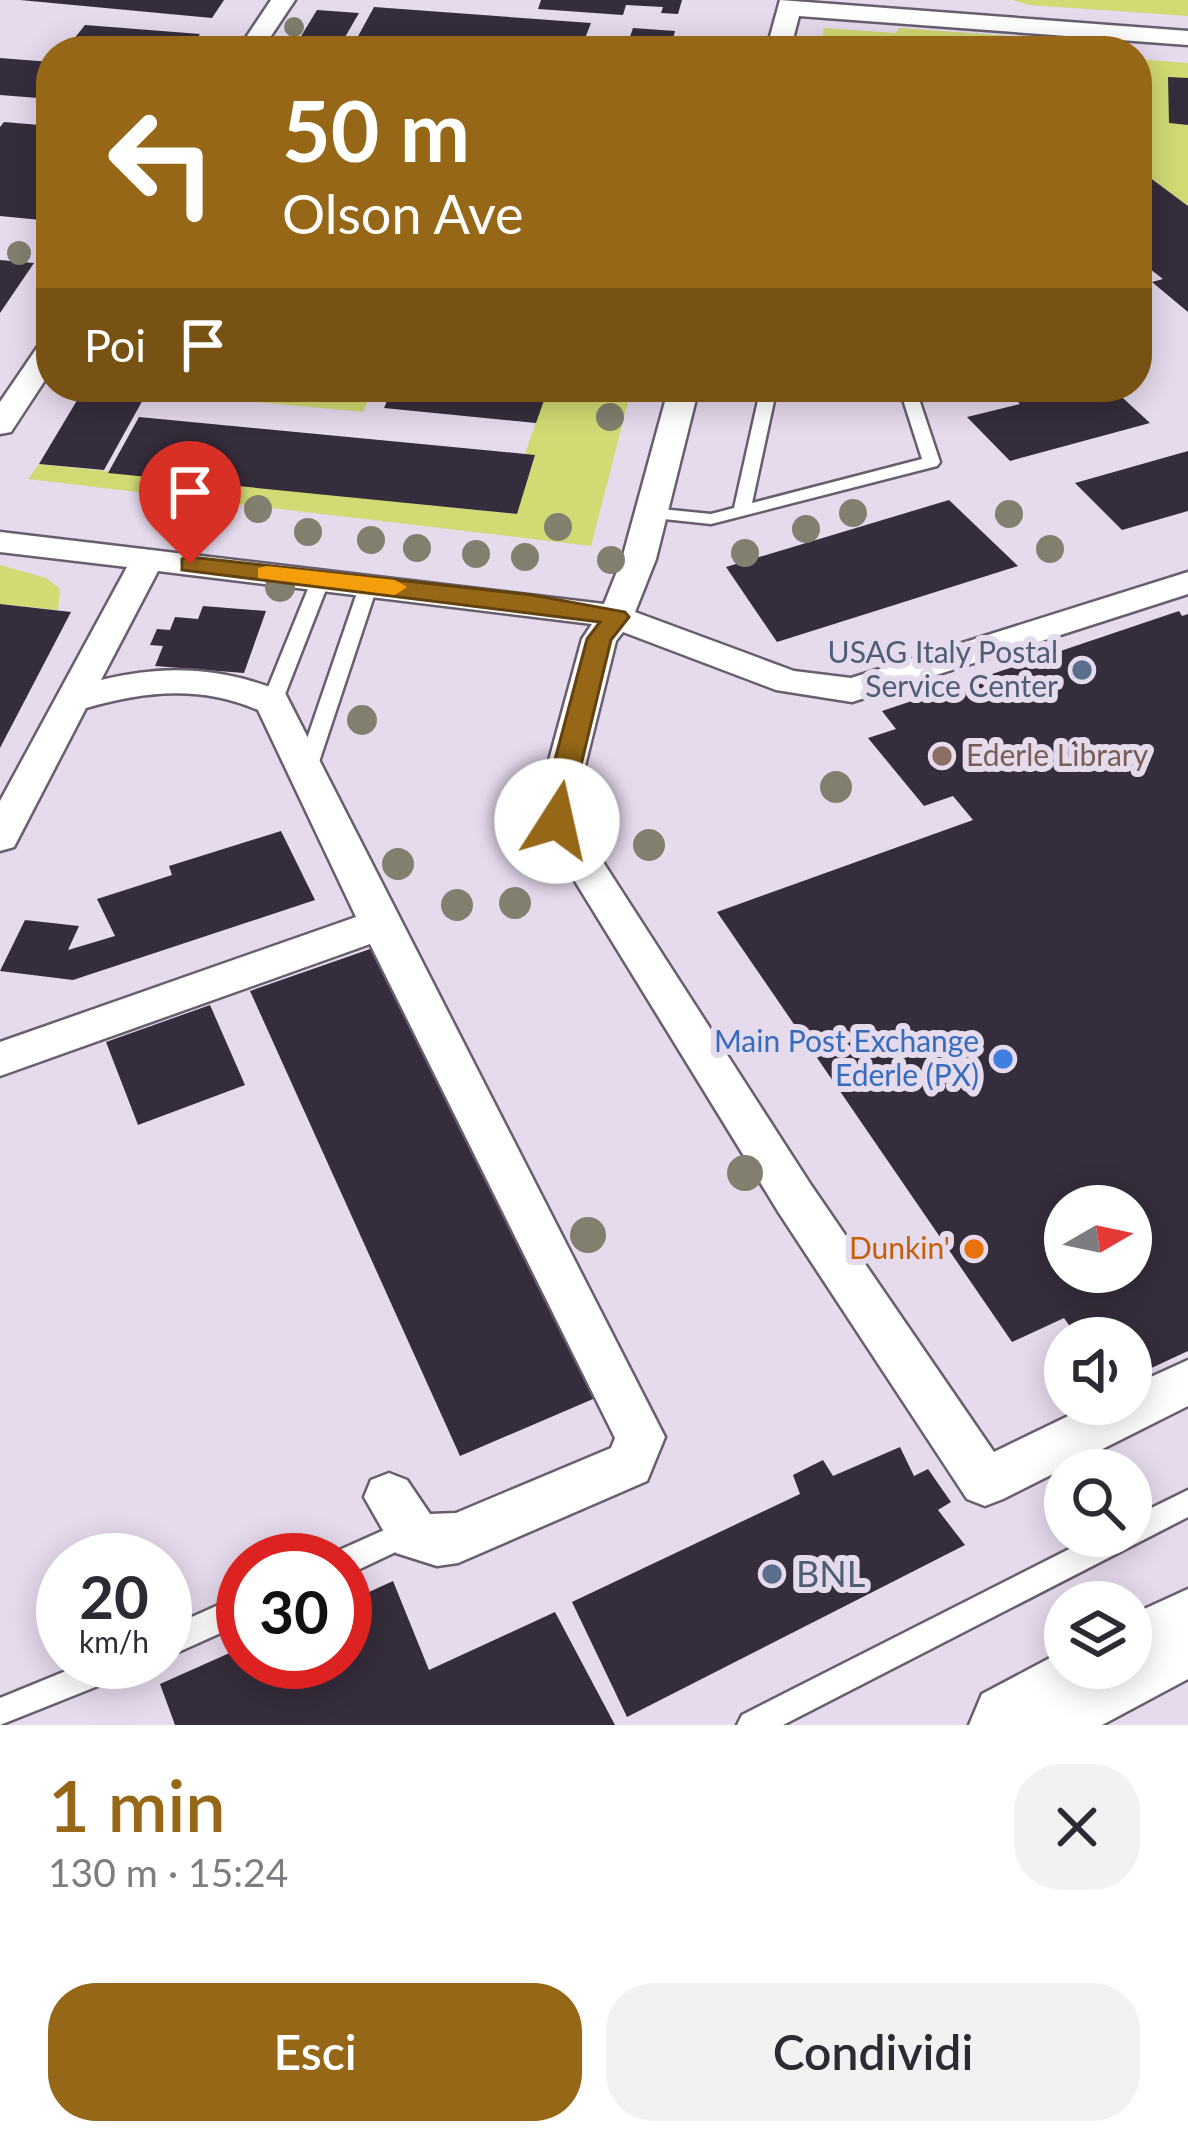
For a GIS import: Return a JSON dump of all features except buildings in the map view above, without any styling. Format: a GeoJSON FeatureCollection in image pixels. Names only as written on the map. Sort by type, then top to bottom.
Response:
{"type":"FeatureCollection","features":[{"type":"Feature","properties":{"kind":"main road"},"geometry":{"type":"LineString","coordinates":[[1152,1651],[1188,1632]]}},
{"type":"Feature","properties":{"kind":"main road"},"geometry":{"type":"LineString","coordinates":[[1013,1725],[1081,1689]]}},
{"type":"Feature","properties":{"kind":"street"},"geometry":{"type":"LineString","coordinates":[[259,36],[283,0]]}},
{"type":"Feature","properties":{"kind":"street"},"geometry":{"type":"LineString","coordinates":[[782,36],[791,4],[1188,38]]}},
{"type":"Feature","properties":{"kind":"street"},"geometry":{"type":"LineString","coordinates":[[0,425],[36,371]]}},
{"type":"Feature","properties":{"kind":"street"},"geometry":{"type":"LineString","coordinates":[[680,402],[651,513],[616,617],[599,639],[561,786],[557,821],[795,1198],[985,1482],[1188,1382]]}},
{"type":"Feature","properties":{"kind":"street"},"geometry":{"type":"LineString","coordinates":[[0,542],[616,617],[789,682],[852,691],[1188,583]]}},
{"type":"Feature","properties":{"kind":"street"},"geometry":{"type":"LineString","coordinates":[[0,837],[146,560]]}},
{"type":"Feature","properties":{"kind":"street"},"geometry":{"type":"LineString","coordinates":[[69,701],[131,682],[170,678],[212,682],[272,702],[640,1436],[629,1464],[458,1538],[436,1540],[400,1514]]}},
{"type":"Feature","properties":{"kind":"street"},"geometry":{"type":"LineString","coordinates":[[0,1059],[380,924]]}},
{"type":"Feature","properties":{"kind":"lane"},"geometry":{"type":"LineString","coordinates":[[742,511],[766,402]]}},
{"type":"Feature","properties":{"kind":"lane"},"geometry":{"type":"LineString","coordinates":[[651,513],[711,519],[932,462],[912,402]]}},
{"type":"Feature","properties":{"kind":"lane"},"geometry":{"type":"LineString","coordinates":[[272,702],[321,579]]}},
{"type":"Feature","properties":{"kind":"lane"},"geometry":{"type":"LineString","coordinates":[[305,771],[369,584]]}},
{"type":"Feature","properties":{"kind":"lane"},"geometry":{"type":"LineString","coordinates":[[1152,1521],[1188,1503]]}},
{"type":"Feature","properties":{"kind":"lane"},"geometry":{"type":"LineString","coordinates":[[372,1538],[400,1514]]}},
{"type":"Feature","properties":{"kind":"lane"},"geometry":{"type":"LineString","coordinates":[[752,1725],[1082,1557]]}},
{"type":"Feature","properties":{"kind":"lane"},"geometry":{"type":"LineString","coordinates":[[0,1713],[58,1689]]}},
{"type":"Feature","properties":{"kind":"green space"},"geometry":{"type":"Polygon","coordinates":[[[1012,0],[1188,0],[1188,16],[1029,5],[1012,0]]]}},
{"type":"Feature","properties":{"kind":"green space"},"geometry":{"type":"Polygon","coordinates":[[[824,28],[896,33],[899,28],[1009,36],[822,36],[824,28]]]}},
{"type":"Feature","properties":{"kind":"green space"},"geometry":{"type":"Polygon","coordinates":[[[1152,60],[1188,63],[1188,206],[1152,179],[1152,60]]]}},
{"type":"Feature","properties":{"kind":"green space"},"geometry":{"type":"Polygon","coordinates":[[[257,402],[367,402],[363,412],[257,402]]]}},
{"type":"Feature","properties":{"kind":"green space"},"geometry":{"type":"Polygon","coordinates":[[[543,402],[628,402],[591,546],[28,479],[39,464],[516,514],[535,456],[525,454],[543,402]]]}},
{"type":"Feature","properties":{"kind":"green space"},"geometry":{"type":"Polygon","coordinates":[[[0,565],[46,578],[60,589],[58,610],[0,604],[0,565]]]}},
{"type":"Feature","properties":{"kind":"slow traffic"},"geometry":{"type":"LineString","coordinates":[[267,573],[395,587]]}},
{"type":"Feature","properties":{"kind":"place","name":"USAG Italy Postal Service Center"},"geometry":{"type":"Point","coordinates":[1082,670]}},
{"type":"Feature","properties":{"kind":"place","name":"Ederle Library"},"geometry":{"type":"Point","coordinates":[942,756]}},
{"type":"Feature","properties":{"kind":"place","name":"Main Post Exchange Ederle (PX)"},"geometry":{"type":"Point","coordinates":[1003,1059]}},
{"type":"Feature","properties":{"kind":"place","name":"Dunkin'"},"geometry":{"type":"Point","coordinates":[974,1249]}},
{"type":"Feature","properties":{"kind":"place","name":"BNL"},"geometry":{"type":"Point","coordinates":[772,1574]}},
{"type":"Feature","properties":{"kind":"route"},"geometry":{"type":"LineString","coordinates":[[190,564],[616,617],[599,639],[561,786],[557,821]]}}]}
